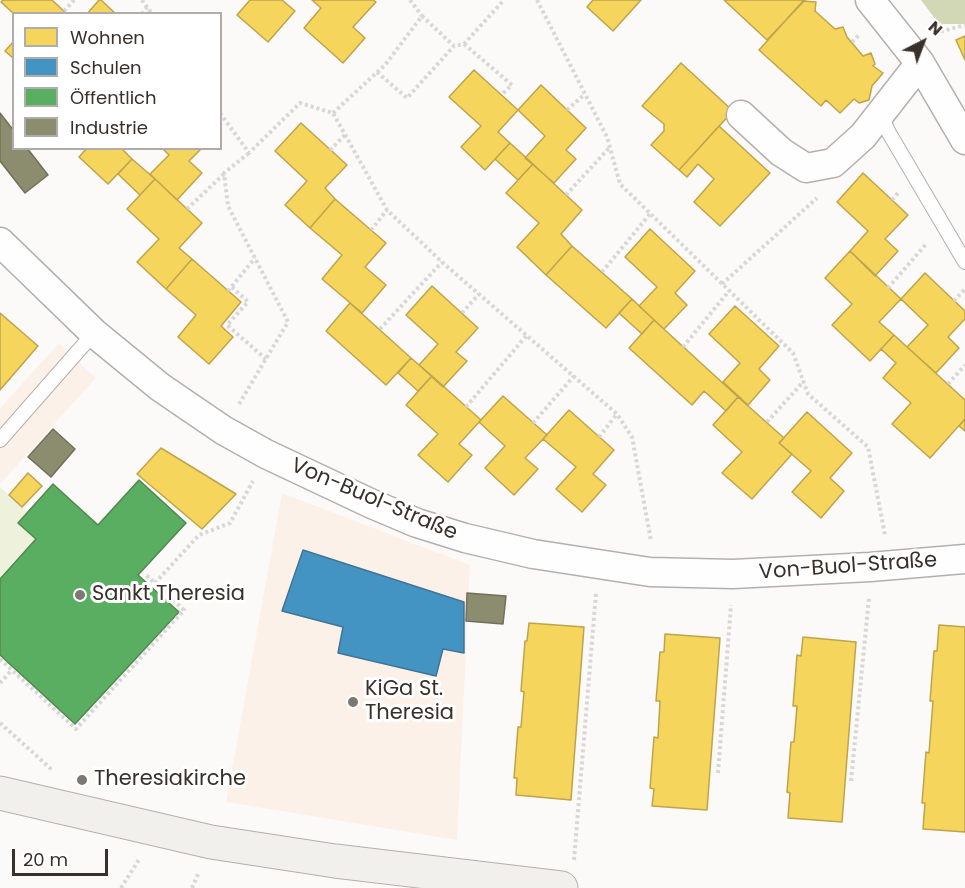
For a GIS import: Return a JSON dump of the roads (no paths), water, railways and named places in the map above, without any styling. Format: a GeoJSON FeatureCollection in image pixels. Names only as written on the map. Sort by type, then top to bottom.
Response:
{"type":"FeatureCollection","features":[{"type":"Feature","properties":{"kind":"main road"},"geometry":{"type":"LineString","coordinates":[[0,793],[211,842],[335,861],[567,876]]}},
{"type":"Feature","properties":{"kind":"street"},"geometry":{"type":"LineString","coordinates":[[870,0],[920,63],[965,140]]}},
{"type":"Feature","properties":{"kind":"street"},"geometry":{"type":"LineString","coordinates":[[741,115],[781,152],[806,168],[833,163],[863,136],[920,63]]}},
{"type":"Feature","properties":{"kind":"street","name":"Von-Buol-Straße"},"geometry":{"type":"LineString","coordinates":[[0,242],[94,333],[160,387],[223,430],[266,454],[417,523],[465,538],[533,554],[650,572],[733,574],[965,559]]}},
{"type":"Feature","properties":{"kind":"lane"},"geometry":{"type":"LineString","coordinates":[[880,114],[965,262]]}},
{"type":"Feature","properties":{"kind":"lane"},"geometry":{"type":"LineString","coordinates":[[0,440],[94,333]]}},
{"type":"Feature","properties":{"kind":"place","name":"Sankt Theresia"},"geometry":{"type":"Point","coordinates":[80,595]}},
{"type":"Feature","properties":{"kind":"place","name":"KiGa St. Theresia"},"geometry":{"type":"Point","coordinates":[353,702]}},
{"type":"Feature","properties":{"kind":"place","name":"Theresiakirche"},"geometry":{"type":"Point","coordinates":[82,780]}}]}
